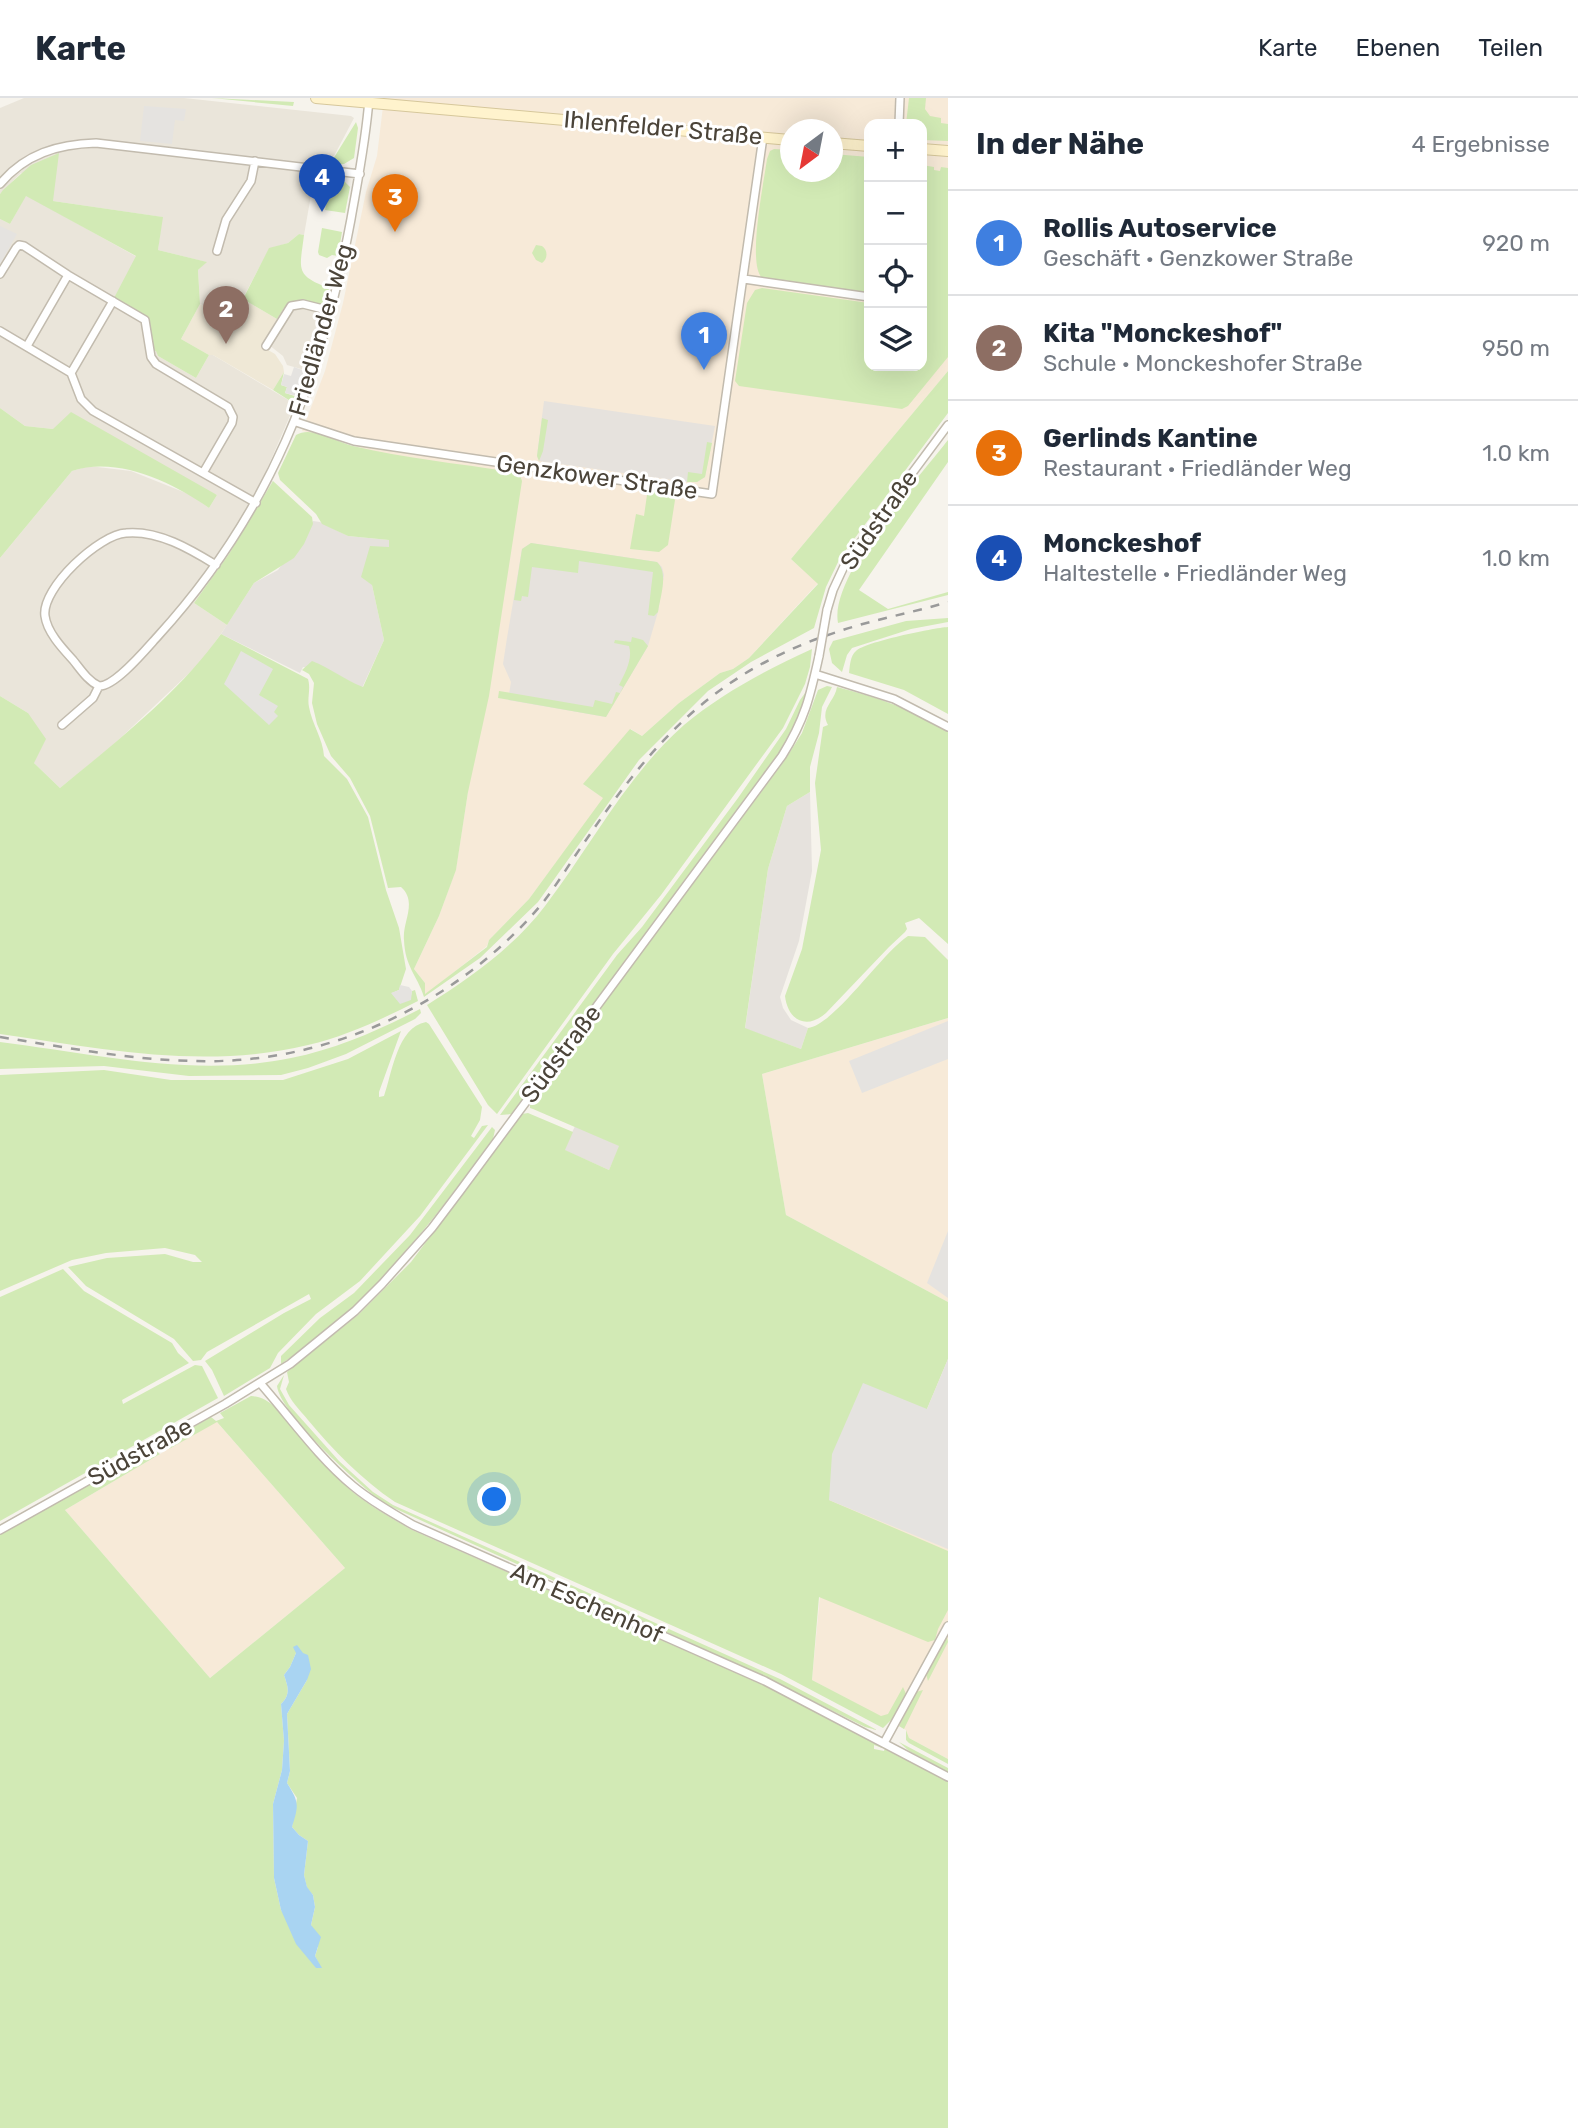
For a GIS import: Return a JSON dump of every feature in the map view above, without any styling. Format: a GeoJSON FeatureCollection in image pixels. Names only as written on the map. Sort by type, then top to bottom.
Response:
{"type":"FeatureCollection","features":[{"type":"Feature","properties":{"kind":"main road","name":"Ihlenfelder Straße"},"geometry":{"type":"LineString","coordinates":[[316,98],[369,100],[780,139]]}},
{"type":"Feature","properties":{"kind":"main road"},"geometry":{"type":"LineString","coordinates":[[843,144],[864,146]]}},
{"type":"Feature","properties":{"kind":"main road"},"geometry":{"type":"LineString","coordinates":[[927,149],[948,151]]}},
{"type":"Feature","properties":{"kind":"street"},"geometry":{"type":"LineString","coordinates":[[899,119],[900,98]]}},
{"type":"Feature","properties":{"kind":"street","name":"Friedländer Weg"},"geometry":{"type":"LineString","coordinates":[[62,725],[93,698],[99,686],[109,685],[183,609],[216,565],[256,503],[296,422],[314,373],[331,311],[360,174],[369,100]]}},
{"type":"Feature","properties":{"kind":"street","name":"Genzkower Straße"},"geometry":{"type":"LineString","coordinates":[[296,422],[354,441],[712,494],[763,138]]}},
{"type":"Feature","properties":{"kind":"street"},"geometry":{"type":"LineString","coordinates":[[0,184],[17,167],[40,153],[81,143],[115,144],[360,174]]}},
{"type":"Feature","properties":{"kind":"street"},"geometry":{"type":"LineString","coordinates":[[218,251],[226,220],[251,181],[255,161]]}},
{"type":"Feature","properties":{"kind":"street"},"geometry":{"type":"LineString","coordinates":[[0,274],[19,245],[145,320],[151,357],[156,364],[228,407],[231,412],[232,423],[203,473]]}},
{"type":"Feature","properties":{"kind":"street"},"geometry":{"type":"LineString","coordinates":[[27,346],[68,275]]}},
{"type":"Feature","properties":{"kind":"street"},"geometry":{"type":"LineString","coordinates":[[744,279],[864,296]]}},
{"type":"Feature","properties":{"kind":"street"},"geometry":{"type":"LineString","coordinates":[[71,373],[113,301]]}},
{"type":"Feature","properties":{"kind":"street"},"geometry":{"type":"LineString","coordinates":[[266,346],[291,306],[303,304],[331,311]]}},
{"type":"Feature","properties":{"kind":"street"},"geometry":{"type":"LineString","coordinates":[[0,331],[71,373],[85,405],[256,503]]}},
{"type":"Feature","properties":{"kind":"street","name":"Südstraße"},"geometry":{"type":"LineString","coordinates":[[0,1530],[260,1383],[313,1347],[355,1311],[405,1260],[432,1228],[782,756],[806,711],[827,610],[838,577],[858,543],[948,425]]}},
{"type":"Feature","properties":{"kind":"street"},"geometry":{"type":"LineString","coordinates":[[99,686],[90,681],[59,644],[45,617],[46,602],[70,569],[94,546],[114,534],[126,533],[146,534],[170,541],[216,565]]}},
{"type":"Feature","properties":{"kind":"street"},"geometry":{"type":"LineString","coordinates":[[815,674],[894,699],[948,727]]}},
{"type":"Feature","properties":{"kind":"street","name":"Am Eschenhof"},"geometry":{"type":"LineString","coordinates":[[260,1383],[332,1466],[378,1505],[401,1518],[765,1681],[948,1777]]}},
{"type":"Feature","properties":{"kind":"street"},"geometry":{"type":"LineString","coordinates":[[884,1743],[948,1626]]}},
{"type":"Feature","properties":{"kind":"shaded area"},"geometry":{"type":"Polygon","coordinates":[[[24,98],[184,98],[354,118],[334,156],[329,160],[317,161],[304,235],[299,234],[288,243],[269,249],[234,315],[224,317],[200,304],[198,270],[206,262],[158,250],[162,217],[53,201],[21,173],[0,194],[0,108],[24,98]]]}},
{"type":"Feature","properties":{"kind":"shaded area"},"geometry":{"type":"Polygon","coordinates":[[[384,98],[948,98],[948,371],[791,559],[818,583],[749,658],[733,669],[720,673],[679,703],[642,736],[631,729],[584,785],[604,798],[529,899],[489,940],[487,946],[425,995],[425,983],[414,969],[439,916],[456,869],[468,792],[364,449],[302,431],[325,371],[343,303],[366,192],[377,156],[384,98]]]}},
{"type":"Feature","properties":{"kind":"shaded area"},"geometry":{"type":"Polygon","coordinates":[[[144,106],[186,109],[184,121],[175,120],[172,144],[140,141],[144,106]]]}},
{"type":"Feature","properties":{"kind":"shaded area"},"geometry":{"type":"Polygon","coordinates":[[[26,195],[137,257],[145,315],[149,322],[154,351],[157,351],[158,356],[196,378],[209,355],[213,355],[295,404],[264,476],[273,481],[229,554],[194,603],[227,625],[202,661],[112,746],[60,788],[34,763],[28,713],[0,696],[0,558],[72,471],[89,466],[131,471],[191,495],[209,508],[217,495],[53,429],[25,426],[0,408],[0,219],[10,224],[26,195]]]}},
{"type":"Feature","properties":{"kind":"shaded area"},"geometry":{"type":"Polygon","coordinates":[[[0,226],[17,234],[0,264],[0,226]]]}},
{"type":"Feature","properties":{"kind":"shaded area"},"geometry":{"type":"Polygon","coordinates":[[[243,299],[277,319],[261,346],[275,354],[283,366],[284,372],[273,390],[181,339],[200,304],[224,317],[234,315],[243,299]]]}},
{"type":"Feature","properties":{"kind":"shaded area"},"geometry":{"type":"Polygon","coordinates":[[[298,307],[323,313],[308,371],[287,365],[283,356],[269,345],[293,309],[298,307]]]}},
{"type":"Feature","properties":{"kind":"shaded area"},"geometry":{"type":"Polygon","coordinates":[[[294,367],[305,371],[297,396],[285,393],[287,387],[281,385],[284,374],[291,376],[294,367]]]}},
{"type":"Feature","properties":{"kind":"shaded area"},"geometry":{"type":"Polygon","coordinates":[[[544,401],[715,426],[705,477],[697,482],[687,482],[539,461],[537,456],[544,401]]]}},
{"type":"Feature","properties":{"kind":"shaded area"},"geometry":{"type":"Polygon","coordinates":[[[313,521],[348,536],[389,540],[389,547],[372,585],[384,640],[362,688],[336,674],[303,667],[300,673],[221,634],[254,583],[278,570],[313,521]]]}},
{"type":"Feature","properties":{"kind":"shaded area"},"geometry":{"type":"Polygon","coordinates":[[[531,543],[657,562],[662,567],[664,575],[658,612],[648,646],[606,717],[508,700],[511,682],[503,664],[522,549],[531,543]]]}},
{"type":"Feature","properties":{"kind":"shaded area"},"geometry":{"type":"Polygon","coordinates":[[[241,651],[273,669],[259,695],[278,706],[274,712],[278,716],[269,725],[224,684],[241,651]]]}},
{"type":"Feature","properties":{"kind":"shaded area"},"geometry":{"type":"Polygon","coordinates":[[[810,792],[812,871],[799,941],[780,997],[791,1020],[808,1028],[801,1049],[745,1029],[768,869],[787,806],[810,792]]]}},
{"type":"Feature","properties":{"kind":"shaded area"},"geometry":{"type":"Polygon","coordinates":[[[400,985],[409,987],[412,991],[411,1000],[400,1004],[391,993],[399,990],[400,985]]]}},
{"type":"Feature","properties":{"kind":"shaded area"},"geometry":{"type":"Polygon","coordinates":[[[948,1018],[948,1302],[786,1215],[762,1074],[948,1018]]]}},
{"type":"Feature","properties":{"kind":"shaded area"},"geometry":{"type":"Polygon","coordinates":[[[948,1021],[948,1059],[862,1093],[849,1061],[948,1021]]]}},
{"type":"Feature","properties":{"kind":"shaded area"},"geometry":{"type":"Polygon","coordinates":[[[575,1126],[620,1146],[609,1170],[564,1150],[575,1126]]]}},
{"type":"Feature","properties":{"kind":"shaded area"},"geometry":{"type":"Polygon","coordinates":[[[948,1231],[948,1298],[927,1283],[948,1231]]]}},
{"type":"Feature","properties":{"kind":"shaded area"},"geometry":{"type":"Polygon","coordinates":[[[948,1359],[948,1759],[909,1738],[906,1730],[812,1680],[829,1500],[927,1409],[948,1359]]]}},
{"type":"Feature","properties":{"kind":"shaded area"},"geometry":{"type":"Polygon","coordinates":[[[948,1359],[948,1549],[829,1500],[832,1454],[863,1383],[927,1409],[948,1359]]]}},
{"type":"Feature","properties":{"kind":"shaded area"},"geometry":{"type":"Polygon","coordinates":[[[216,1421],[345,1568],[210,1678],[65,1510],[216,1421]]]}},
{"type":"Feature","properties":{"kind":"green space"},"geometry":{"type":"Polygon","coordinates":[[[212,98],[294,102],[293,106],[212,98]]]}},
{"type":"Feature","properties":{"kind":"green space"},"geometry":{"type":"Polygon","coordinates":[[[909,98],[926,98],[925,109],[930,116],[941,118],[941,123],[948,124],[948,141],[927,140],[927,119],[907,119],[909,98]]]}},
{"type":"Feature","properties":{"kind":"green space"},"geometry":{"type":"Polygon","coordinates":[[[356,122],[358,128],[354,158],[344,164],[330,164],[356,122]]]}},
{"type":"Feature","properties":{"kind":"green space"},"geometry":{"type":"Polygon","coordinates":[[[780,149],[780,182],[843,182],[843,155],[864,157],[864,292],[762,278],[758,270],[756,240],[770,151],[780,149]]]}},
{"type":"Feature","properties":{"kind":"green space"},"geometry":{"type":"Polygon","coordinates":[[[59,153],[53,201],[163,217],[158,250],[207,262],[198,270],[200,304],[181,339],[209,355],[196,378],[158,356],[156,351],[153,351],[148,318],[114,298],[136,256],[26,196],[10,224],[0,219],[0,194],[3,190],[31,165],[59,153]]]}},
{"type":"Feature","properties":{"kind":"green space"},"geometry":{"type":"Polygon","coordinates":[[[927,166],[940,171],[941,167],[948,168],[948,357],[908,406],[902,409],[739,386],[735,381],[747,303],[755,290],[762,288],[864,302],[864,371],[927,371],[927,166]]]}},
{"type":"Feature","properties":{"kind":"green space"},"geometry":{"type":"Polygon","coordinates":[[[336,180],[345,182],[350,187],[345,213],[325,210],[330,184],[336,180]]]}},
{"type":"Feature","properties":{"kind":"green space"},"geometry":{"type":"Polygon","coordinates":[[[322,228],[342,232],[338,256],[327,258],[319,255],[322,228]]]}},
{"type":"Feature","properties":{"kind":"green space"},"geometry":{"type":"Polygon","coordinates":[[[299,234],[304,235],[302,269],[310,279],[329,288],[326,306],[296,301],[284,308],[277,319],[243,299],[269,248],[288,243],[299,234]]]}},
{"type":"Feature","properties":{"kind":"green space"},"geometry":{"type":"Polygon","coordinates":[[[536,245],[542,246],[546,252],[542,263],[536,260],[532,253],[536,245]]]}},
{"type":"Feature","properties":{"kind":"green space"},"geometry":{"type":"Polygon","coordinates":[[[948,371],[948,413],[840,558],[826,587],[814,628],[751,662],[708,691],[639,760],[538,902],[480,958],[424,997],[405,949],[404,933],[409,906],[406,893],[401,887],[388,888],[370,816],[350,778],[331,756],[317,724],[312,703],[314,683],[309,674],[302,670],[312,661],[363,687],[384,640],[372,585],[361,577],[370,546],[389,547],[389,540],[348,536],[322,524],[316,514],[280,480],[278,473],[296,435],[302,432],[317,433],[373,451],[519,473],[522,481],[489,696],[468,792],[456,870],[439,916],[414,969],[425,983],[425,994],[487,947],[489,940],[529,899],[603,798],[583,784],[630,729],[642,736],[679,703],[720,673],[733,669],[749,658],[818,584],[791,559],[948,371]]]}},
{"type":"Feature","properties":{"kind":"green space"},"geometry":{"type":"Polygon","coordinates":[[[284,372],[281,385],[287,387],[285,393],[298,397],[295,404],[273,390],[284,372]]]}},
{"type":"Feature","properties":{"kind":"green space"},"geometry":{"type":"Polygon","coordinates":[[[0,408],[25,426],[53,429],[71,412],[217,495],[209,508],[162,481],[126,469],[90,467],[72,471],[0,558],[0,408]]]}},
{"type":"Feature","properties":{"kind":"green space"},"geometry":{"type":"Polygon","coordinates":[[[542,418],[548,420],[539,461],[537,456],[542,418]]]}},
{"type":"Feature","properties":{"kind":"green space"},"geometry":{"type":"Polygon","coordinates":[[[948,440],[948,462],[859,590],[888,609],[948,592],[948,595],[838,623],[839,603],[847,580],[861,555],[878,528],[948,440]]]}},
{"type":"Feature","properties":{"kind":"green space"},"geometry":{"type":"Polygon","coordinates":[[[707,442],[712,443],[705,477],[697,482],[687,482],[688,472],[702,474],[707,442]]]}},
{"type":"Feature","properties":{"kind":"green space"},"geometry":{"type":"Polygon","coordinates":[[[273,481],[312,517],[313,524],[294,558],[254,583],[227,625],[194,603],[229,554],[273,481]]]}},
{"type":"Feature","properties":{"kind":"green space"},"geometry":{"type":"Polygon","coordinates":[[[648,488],[669,492],[675,500],[668,545],[659,552],[630,549],[636,514],[644,516],[648,488]]]}},
{"type":"Feature","properties":{"kind":"green space"},"geometry":{"type":"Polygon","coordinates":[[[531,543],[657,562],[663,572],[658,612],[654,616],[648,615],[653,572],[579,561],[578,573],[532,567],[528,597],[522,596],[521,601],[514,600],[522,549],[531,543]]]}},
{"type":"Feature","properties":{"kind":"green space"},"geometry":{"type":"Polygon","coordinates":[[[948,618],[948,622],[911,629],[852,648],[842,672],[832,663],[829,649],[833,641],[906,621],[948,618]]]}},
{"type":"Feature","properties":{"kind":"green space"},"geometry":{"type":"Polygon","coordinates":[[[948,627],[948,714],[904,690],[849,673],[853,656],[862,647],[900,636],[948,627]]]}},
{"type":"Feature","properties":{"kind":"green space"},"geometry":{"type":"Polygon","coordinates":[[[221,634],[308,679],[309,707],[324,756],[347,779],[368,817],[386,890],[399,928],[406,969],[399,990],[392,993],[410,1000],[412,991],[415,990],[418,1001],[337,1037],[269,1052],[231,1056],[116,1051],[0,1034],[0,696],[28,713],[46,739],[34,763],[60,788],[166,697],[221,634]]]}},
{"type":"Feature","properties":{"kind":"green space"},"geometry":{"type":"Polygon","coordinates":[[[632,637],[643,640],[648,646],[606,717],[498,698],[499,691],[593,707],[595,700],[612,704],[616,692],[620,693],[623,687],[619,685],[630,656],[629,646],[614,643],[615,640],[631,642],[632,637]]]}},
{"type":"Feature","properties":{"kind":"green space"},"geometry":{"type":"Polygon","coordinates":[[[812,649],[805,684],[783,728],[497,1114],[488,1105],[427,1005],[490,961],[533,921],[627,788],[684,725],[746,682],[812,649]]]}},
{"type":"Feature","properties":{"kind":"green space"},"geometry":{"type":"Polygon","coordinates":[[[832,687],[822,707],[819,733],[810,767],[810,792],[787,806],[768,869],[745,1028],[801,1049],[808,1028],[831,1015],[908,936],[925,937],[948,960],[948,1018],[762,1074],[786,1215],[948,1302],[948,1359],[927,1409],[829,1500],[948,1551],[948,1610],[935,1640],[928,1642],[819,1597],[812,1680],[881,1716],[888,1714],[903,1687],[906,1694],[893,1718],[883,1728],[781,1674],[395,1502],[338,1454],[295,1405],[286,1389],[289,1382],[287,1372],[358,1315],[411,1262],[522,1114],[528,1113],[573,1132],[565,1150],[609,1170],[619,1146],[530,1108],[530,1103],[785,760],[802,733],[818,690],[832,687]]]}},
{"type":"Feature","properties":{"kind":"green space"},"geometry":{"type":"Polygon","coordinates":[[[837,687],[895,705],[948,732],[948,944],[919,918],[905,923],[905,932],[826,1013],[805,1022],[790,1012],[785,996],[802,949],[821,850],[815,783],[823,727],[828,725],[825,714],[837,687]]]}},
{"type":"Feature","properties":{"kind":"green space"},"geometry":{"type":"Polygon","coordinates":[[[808,689],[795,727],[779,754],[512,1114],[500,1115],[617,955],[642,927],[738,798],[786,729],[808,689]]]}},
{"type":"Feature","properties":{"kind":"green space"},"geometry":{"type":"Polygon","coordinates":[[[420,1009],[421,1013],[415,1019],[346,1054],[281,1075],[189,1076],[104,1066],[0,1069],[0,1042],[146,1062],[219,1066],[255,1064],[291,1058],[341,1044],[420,1009]]]}},
{"type":"Feature","properties":{"kind":"green space"},"geometry":{"type":"Polygon","coordinates":[[[426,1022],[482,1107],[480,1120],[471,1136],[474,1138],[482,1126],[488,1125],[420,1216],[360,1281],[316,1314],[278,1353],[270,1368],[224,1396],[205,1361],[311,1299],[309,1294],[207,1352],[201,1360],[193,1361],[174,1339],[86,1286],[68,1267],[107,1258],[165,1254],[202,1262],[195,1255],[165,1248],[106,1253],[72,1260],[0,1291],[0,1075],[104,1070],[171,1080],[283,1080],[348,1059],[401,1031],[379,1097],[384,1096],[402,1042],[416,1026],[426,1022]]]}},
{"type":"Feature","properties":{"kind":"green space"},"geometry":{"type":"Polygon","coordinates":[[[492,1127],[495,1130],[493,1139],[447,1201],[397,1261],[343,1316],[281,1364],[281,1356],[320,1318],[354,1293],[410,1235],[492,1127]]]}},
{"type":"Feature","properties":{"kind":"green space"},"geometry":{"type":"Polygon","coordinates":[[[63,1269],[84,1291],[172,1343],[189,1363],[122,1400],[123,1404],[195,1365],[202,1366],[218,1398],[0,1521],[0,1297],[63,1269]]]}},
{"type":"Feature","properties":{"kind":"green space"},"geometry":{"type":"Polygon","coordinates":[[[284,1375],[280,1389],[289,1405],[339,1461],[373,1492],[393,1505],[780,1679],[877,1730],[865,1727],[765,1677],[385,1504],[341,1467],[292,1414],[277,1386],[284,1375]]]}},
{"type":"Feature","properties":{"kind":"green space"},"geometry":{"type":"Polygon","coordinates":[[[251,1396],[263,1399],[282,1414],[347,1487],[410,1529],[763,1685],[883,1747],[874,1745],[874,1749],[884,1751],[885,1748],[948,1782],[948,2128],[0,2128],[0,1534],[153,1449],[160,1454],[65,1510],[210,1678],[345,1568],[217,1422],[169,1449],[168,1441],[211,1417],[216,1421],[224,1418],[220,1413],[251,1396]],[[296,1653],[284,1675],[288,1690],[281,1704],[284,1741],[282,1770],[273,1804],[274,1878],[281,1910],[321,1968],[315,1956],[318,1947],[311,1925],[315,1907],[313,1895],[307,1888],[304,1875],[308,1841],[292,1827],[297,1798],[287,1783],[290,1771],[287,1714],[307,1680],[296,1653]]]}},
{"type":"Feature","properties":{"kind":"green space"},"geometry":{"type":"Polygon","coordinates":[[[947,1637],[948,1642],[928,1681],[926,1674],[947,1637]]]}},
{"type":"Feature","properties":{"kind":"green space"},"geometry":{"type":"Polygon","coordinates":[[[923,1690],[904,1729],[899,1726],[916,1692],[923,1690]]]}},
{"type":"Feature","properties":{"kind":"green space"},"geometry":{"type":"Polygon","coordinates":[[[906,1730],[909,1738],[948,1759],[948,1764],[909,1743],[906,1740],[906,1730]]]}},
{"type":"Feature","properties":{"kind":"green space"},"geometry":{"type":"Polygon","coordinates":[[[899,1742],[948,1768],[948,1772],[909,1751],[899,1742]]]}},
{"type":"Feature","properties":{"kind":"water"},"geometry":{"type":"Polygon","coordinates":[[[297,1645],[308,1655],[311,1669],[287,1714],[290,1771],[287,1783],[297,1804],[292,1827],[308,1841],[304,1875],[307,1887],[313,1895],[315,1907],[311,1925],[321,1937],[315,1956],[322,1968],[316,1968],[296,1944],[281,1910],[274,1878],[273,1804],[282,1770],[284,1741],[281,1704],[288,1690],[284,1675],[296,1653],[293,1647],[297,1645]]]}},
{"type":"Feature","properties":{"kind":"railway"},"geometry":{"type":"LineString","coordinates":[[0,1037],[146,1058],[244,1060],[340,1040],[385,1022],[429,999],[470,972],[507,941],[541,905],[644,762],[678,726],[715,694],[759,665],[807,643],[853,627],[948,602]]}},
{"type":"Feature","properties":{"kind":"place","name":"Monckeshof"},"geometry":{"type":"Point","coordinates":[322,212]}},
{"type":"Feature","properties":{"kind":"place","name":"Gerlinds Kantine"},"geometry":{"type":"Point","coordinates":[395,232]}},
{"type":"Feature","properties":{"kind":"place","name":"Kita \"Monckeshof\""},"geometry":{"type":"Point","coordinates":[226,344]}},
{"type":"Feature","properties":{"kind":"place","name":"Rollis Autoservice"},"geometry":{"type":"Point","coordinates":[704,370]}}]}
